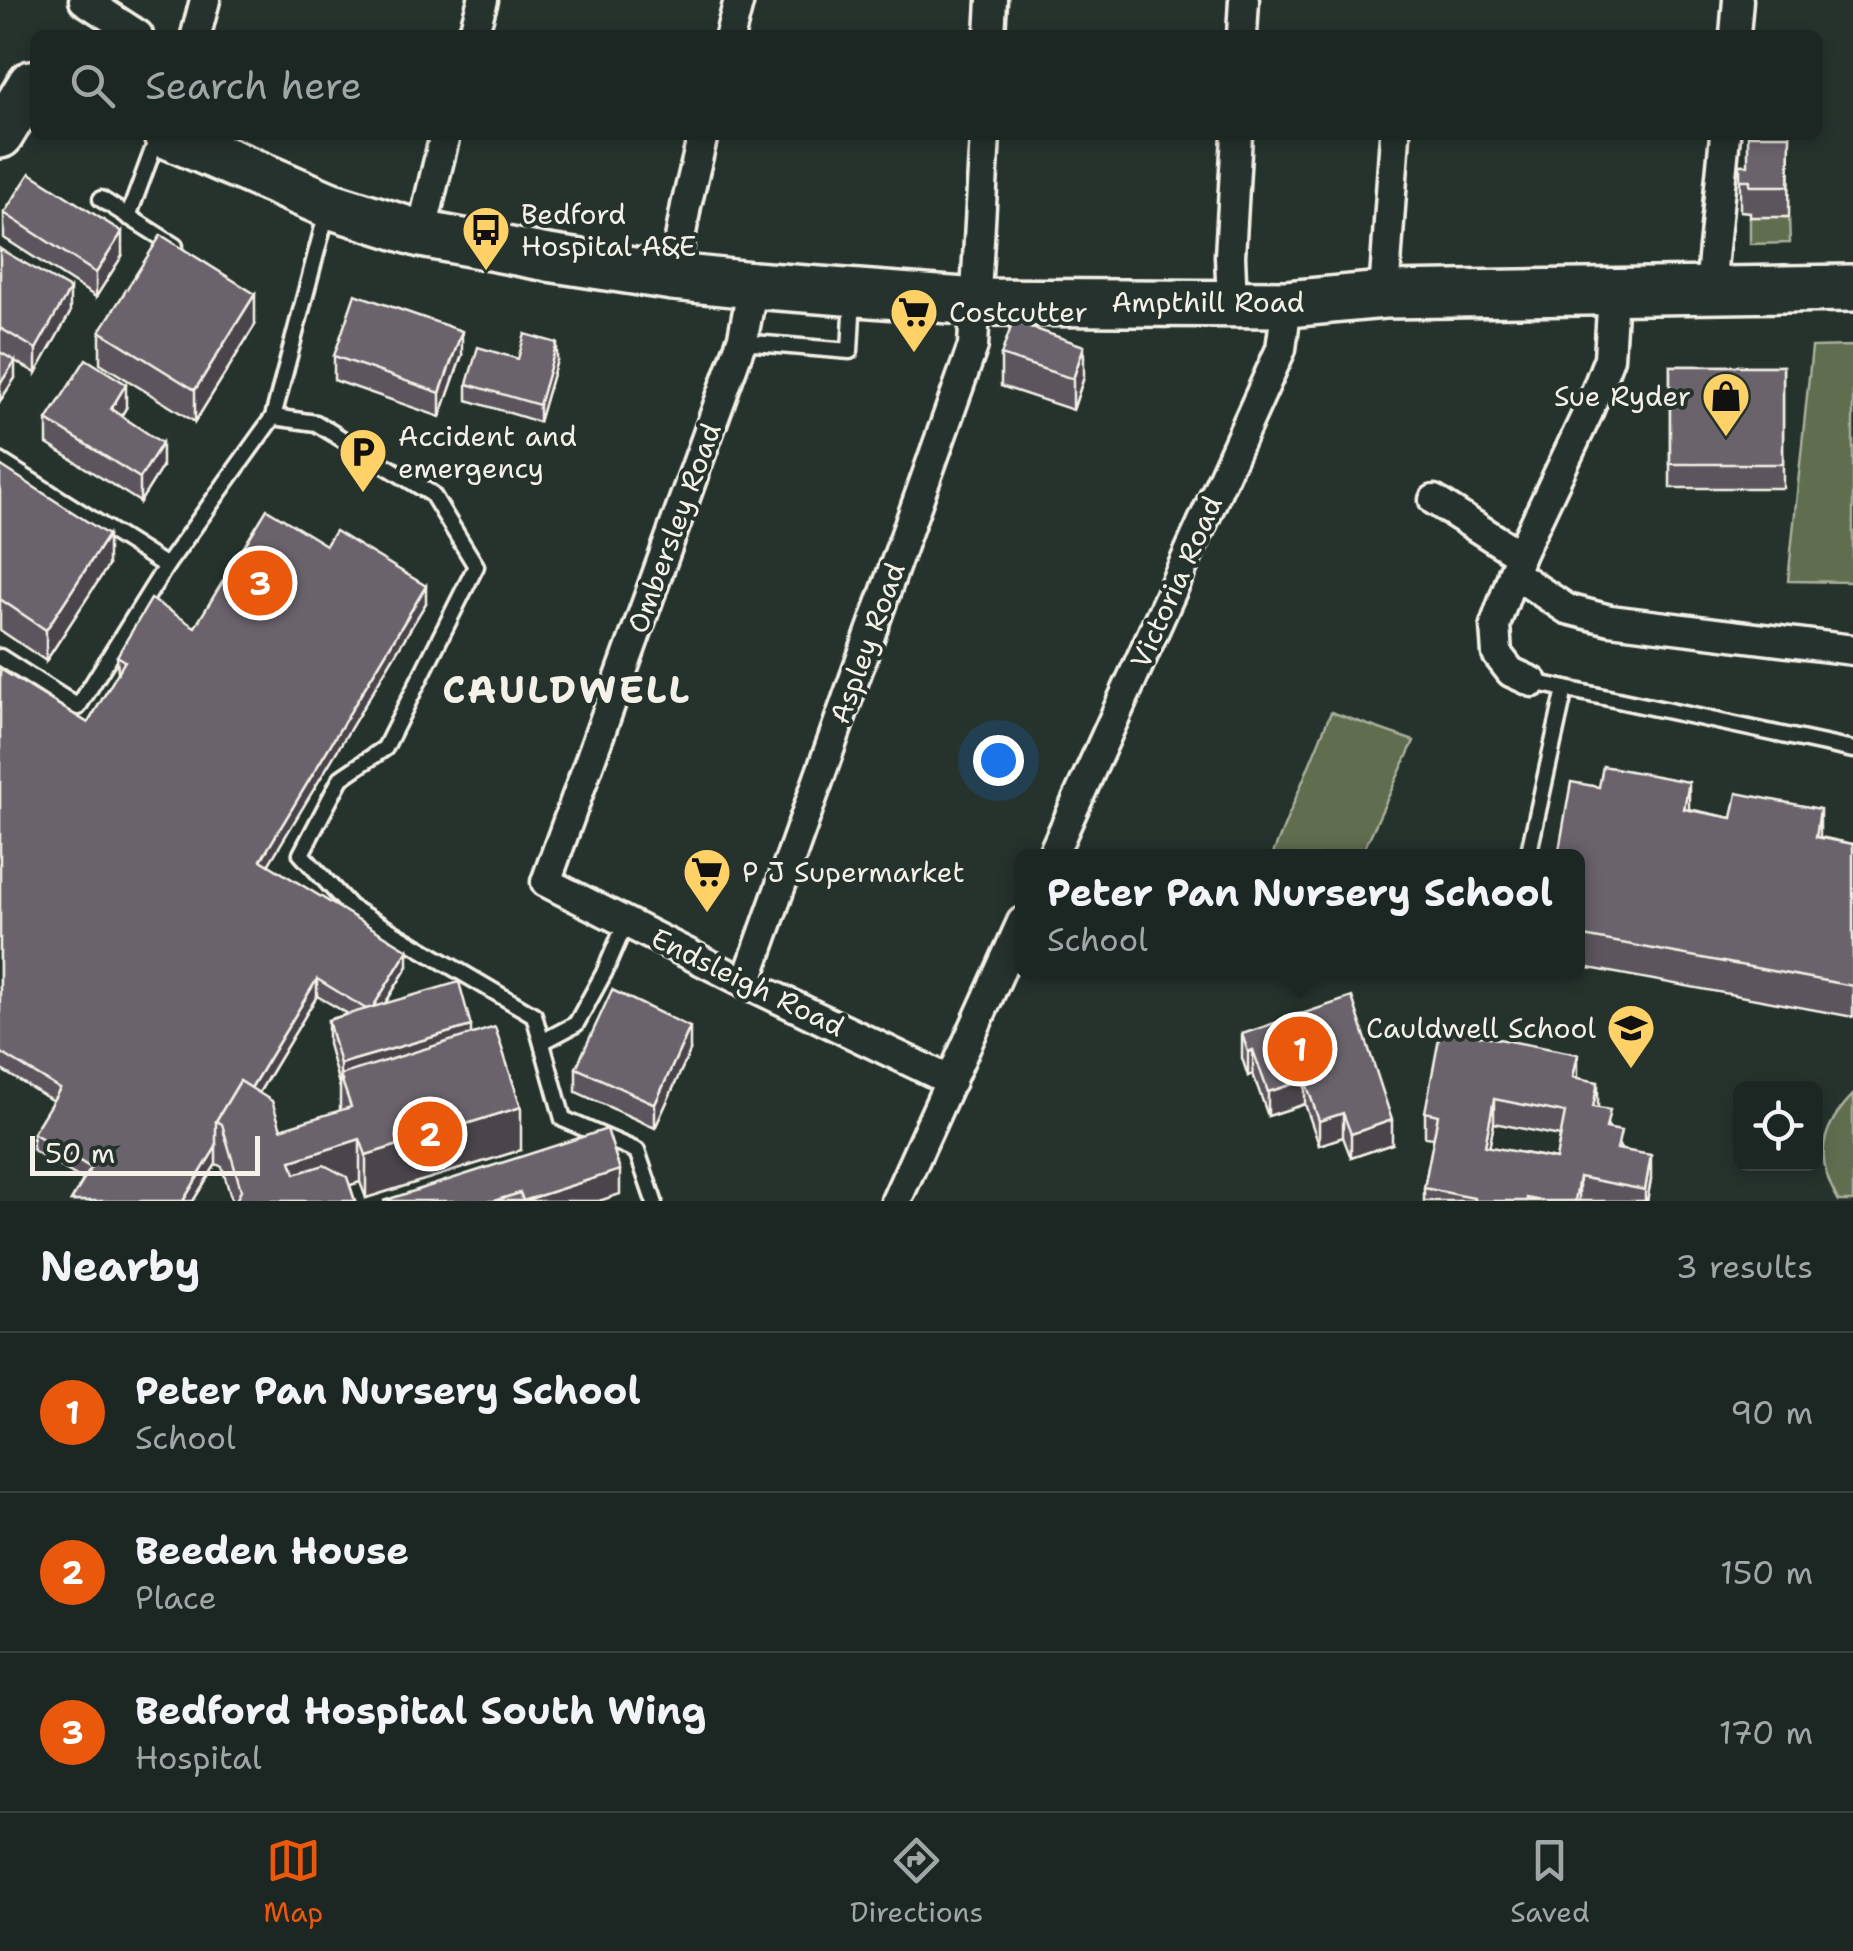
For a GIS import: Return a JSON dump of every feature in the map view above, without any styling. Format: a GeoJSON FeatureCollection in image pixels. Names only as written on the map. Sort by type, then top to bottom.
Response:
{"type":"FeatureCollection","features":[{"type":"Feature","properties":{"kind":"main road"},"geometry":{"type":"LineString","coordinates":[[0,135],[22,78]]}},
{"type":"Feature","properties":{"kind":"main road","name":"Ampthill Road"},"geometry":{"type":"LineString","coordinates":[[180,140],[329,205],[421,234],[548,258],[752,285],[977,302],[1287,304],[1384,295],[1853,288]]}},
{"type":"Feature","properties":{"kind":"street"},"geometry":{"type":"LineString","coordinates":[[84,0],[130,30]]}},
{"type":"Feature","properties":{"kind":"street"},"geometry":{"type":"LineString","coordinates":[[197,30],[205,0]]}},
{"type":"Feature","properties":{"kind":"street"},"geometry":{"type":"LineString","coordinates":[[474,30],[483,0]]}},
{"type":"Feature","properties":{"kind":"street"},"geometry":{"type":"LineString","coordinates":[[731,30],[739,0]]}},
{"type":"Feature","properties":{"kind":"street"},"geometry":{"type":"LineString","coordinates":[[990,30],[992,0]]}},
{"type":"Feature","properties":{"kind":"street"},"geometry":{"type":"LineString","coordinates":[[1242,30],[1244,0]]}},
{"type":"Feature","properties":{"kind":"street"},"geometry":{"type":"LineString","coordinates":[[1735,30],[1738,0]]}},
{"type":"Feature","properties":{"kind":"street"},"geometry":{"type":"LineString","coordinates":[[421,234],[444,140]]}},
{"type":"Feature","properties":{"kind":"street"},"geometry":{"type":"LineString","coordinates":[[673,277],[703,140]]}},
{"type":"Feature","properties":{"kind":"street","name":"Aspley Road"},"geometry":{"type":"LineString","coordinates":[[746,983],[973,346],[985,140]]}},
{"type":"Feature","properties":{"kind":"street"},"geometry":{"type":"LineString","coordinates":[[1232,303],[1230,256],[1237,140]]}},
{"type":"Feature","properties":{"kind":"street"},"geometry":{"type":"LineString","coordinates":[[1384,295],[1395,140]]}},
{"type":"Feature","properties":{"kind":"street"},"geometry":{"type":"LineString","coordinates":[[1710,289],[1725,140]]}},
{"type":"Feature","properties":{"kind":"street","name":"Ombersley Road"},"geometry":{"type":"LineString","coordinates":[[546,882],[741,342],[752,285]]}},
{"type":"Feature","properties":{"kind":"street"},"geometry":{"type":"LineString","coordinates":[[1533,682],[1512,672],[1497,654],[1495,625],[1516,564],[1588,412],[1609,358],[1612,293]]}},
{"type":"Feature","properties":{"kind":"street","name":"Victoria Road"},"geometry":{"type":"LineString","coordinates":[[1055,849],[1282,349],[1287,304]]}},
{"type":"Feature","properties":{"kind":"street"},"geometry":{"type":"LineString","coordinates":[[1434,500],[1567,608],[1610,620],[1853,650]]}},
{"type":"Feature","properties":{"kind":"street","name":"Endsleigh Road"},"geometry":{"type":"LineString","coordinates":[[546,882],[951,1081]]}},
{"type":"Feature","properties":{"kind":"street"},"geometry":{"type":"LineString","coordinates":[[896,1201],[1015,938]]}},
{"type":"Feature","properties":{"kind":"lane"},"geometry":{"type":"LineString","coordinates":[[128,217],[156,140]]}},
{"type":"Feature","properties":{"kind":"lane"},"geometry":{"type":"LineString","coordinates":[[101,199],[180,249]]}},
{"type":"Feature","properties":{"kind":"lane"},"geometry":{"type":"LineString","coordinates":[[0,657],[78,707],[166,566],[273,417],[329,205]]}},
{"type":"Feature","properties":{"kind":"lane"},"geometry":{"type":"LineString","coordinates":[[741,342],[850,351],[853,292]]}},
{"type":"Feature","properties":{"kind":"lane"},"geometry":{"type":"LineString","coordinates":[[273,417],[316,424],[432,494],[476,566],[385,748],[341,778],[302,854],[350,907],[534,1015],[563,1118],[636,1151],[654,1201]]}},
{"type":"Feature","properties":{"kind":"lane"},"geometry":{"type":"LineString","coordinates":[[0,460],[166,566]]}},
{"type":"Feature","properties":{"kind":"lane"},"geometry":{"type":"LineString","coordinates":[[1533,682],[1853,750]]}},
{"type":"Feature","properties":{"kind":"lane"},"geometry":{"type":"LineString","coordinates":[[1530,849],[1565,689]]}},
{"type":"Feature","properties":{"kind":"lane"},"geometry":{"type":"LineString","coordinates":[[542,1042],[576,1024],[626,922]]}},
{"type":"Feature","properties":{"kind":"green space"},"geometry":{"type":"Polygon","coordinates":[[[1750,217],[1789,217],[1790,243],[1750,244],[1750,217]]]}},
{"type":"Feature","properties":{"kind":"green space"},"geometry":{"type":"Polygon","coordinates":[[[1853,346],[1853,582],[1788,581],[1812,347],[1853,346]]]}},
{"type":"Feature","properties":{"kind":"green space"},"geometry":{"type":"Polygon","coordinates":[[[1331,712],[1414,741],[1364,849],[1275,849],[1331,712]]]}},
{"type":"Feature","properties":{"kind":"green space"},"geometry":{"type":"Polygon","coordinates":[[[1853,1095],[1853,1201],[1839,1201],[1826,1172],[1824,1145],[1833,1120],[1853,1095]]]}},
{"type":"Feature","properties":{"kind":"building"},"geometry":{"type":"Polygon","coordinates":[[[1748,140],[1790,140],[1789,186],[1750,186],[1750,180],[1740,180],[1740,165],[1748,165],[1748,140]]]}},
{"type":"Feature","properties":{"kind":"building"},"geometry":{"type":"Polygon","coordinates":[[[30,173],[122,232],[96,273],[4,213],[30,173]]]}},
{"type":"Feature","properties":{"kind":"building"},"geometry":{"type":"Polygon","coordinates":[[[161,235],[255,294],[195,390],[100,331],[161,235]]]}},
{"type":"Feature","properties":{"kind":"building"},"geometry":{"type":"Polygon","coordinates":[[[0,249],[70,289],[36,349],[0,328],[0,249]]]}},
{"type":"Feature","properties":{"kind":"building"},"geometry":{"type":"Polygon","coordinates":[[[355,294],[462,331],[440,393],[334,356],[355,294]]]}},
{"type":"Feature","properties":{"kind":"building"},"geometry":{"type":"Polygon","coordinates":[[[1013,321],[1084,346],[1073,379],[1001,355],[1013,321]]]}},
{"type":"Feature","properties":{"kind":"building"},"geometry":{"type":"Polygon","coordinates":[[[525,334],[557,343],[539,405],[467,384],[478,347],[518,359],[525,334]]]}},
{"type":"Feature","properties":{"kind":"building"},"geometry":{"type":"Polygon","coordinates":[[[0,352],[15,361],[0,384],[0,352]]]}},
{"type":"Feature","properties":{"kind":"building"},"geometry":{"type":"Polygon","coordinates":[[[86,359],[126,384],[111,409],[162,443],[140,478],[47,420],[86,359]]]}},
{"type":"Feature","properties":{"kind":"building","name":"Sue Ryder"},"geometry":{"type":"Polygon","coordinates":[[[1670,366],[1783,366],[1783,464],[1670,464],[1670,366]]]}},
{"type":"Feature","properties":{"kind":"building"},"geometry":{"type":"Polygon","coordinates":[[[0,465],[108,535],[46,630],[0,599],[0,465]]]}},
{"type":"Feature","properties":{"kind":"building"},"geometry":{"type":"Polygon","coordinates":[[[267,509],[326,545],[335,531],[426,586],[261,860],[408,950],[373,1007],[366,1009],[317,979],[251,1088],[240,1081],[216,1121],[216,1147],[183,1201],[71,1201],[91,1168],[33,1133],[60,1089],[0,1052],[0,669],[88,723],[125,661],[117,656],[151,599],[195,627],[267,509]]]}},
{"type":"Feature","properties":{"kind":"building"},"geometry":{"type":"Polygon","coordinates":[[[1603,766],[1689,782],[1684,809],[1732,818],[1737,793],[1820,809],[1816,837],[1853,844],[1853,986],[1585,936],[1585,849],[1559,849],[1571,782],[1599,787],[1603,766]]]}},
{"type":"Feature","properties":{"kind":"building"},"geometry":{"type":"Polygon","coordinates":[[[459,982],[471,1026],[340,1064],[328,1020],[459,982]]]}},
{"type":"Feature","properties":{"kind":"building"},"geometry":{"type":"Polygon","coordinates":[[[612,990],[690,1027],[655,1104],[576,1068],[612,990]]]}},
{"type":"Feature","properties":{"kind":"building"},"geometry":{"type":"Polygon","coordinates":[[[1352,997],[1392,1120],[1351,1134],[1343,1113],[1319,1121],[1305,1080],[1268,1092],[1253,1050],[1248,1052],[1242,1034],[1352,997]]]}},
{"type":"Feature","properties":{"kind":"building"},"geometry":{"type":"Polygon","coordinates":[[[495,1027],[521,1107],[366,1155],[360,1139],[291,1161],[295,1174],[324,1165],[347,1177],[355,1201],[236,1201],[241,1190],[222,1124],[216,1121],[240,1081],[272,1101],[281,1129],[351,1107],[340,1075],[495,1027]]]}},
{"type":"Feature","properties":{"kind":"building"},"geometry":{"type":"Polygon","coordinates":[[[1441,1028],[1578,1054],[1573,1077],[1598,1082],[1593,1107],[1610,1110],[1606,1128],[1621,1131],[1617,1149],[1651,1155],[1645,1190],[1579,1177],[1575,1201],[1474,1201],[1424,1188],[1438,1115],[1425,1112],[1441,1028]],[[1494,1099],[1485,1146],[1556,1159],[1565,1113],[1494,1099]]]}},
{"type":"Feature","properties":{"kind":"building"},"geometry":{"type":"Polygon","coordinates":[[[607,1129],[620,1170],[523,1201],[520,1193],[494,1201],[383,1201],[607,1129]]]}},
{"type":"Feature","properties":{"kind":"building"},"geometry":{"type":"Polygon","coordinates":[[[520,1193],[523,1201],[494,1201],[520,1193]]]}},
{"type":"Feature","properties":{"kind":"place","name":"Bedford Hospital A&E"},"geometry":{"type":"Point","coordinates":[486,272]}},
{"type":"Feature","properties":{"kind":"place","name":"Costcutter"},"geometry":{"type":"Point","coordinates":[914,354]}},
{"type":"Feature","properties":{"kind":"place","name":"Sue Ryder"},"geometry":{"type":"Point","coordinates":[1726,438]}},
{"type":"Feature","properties":{"kind":"place","name":"Accident and emergency"},"geometry":{"type":"Point","coordinates":[363,494]}},
{"type":"Feature","properties":{"kind":"place","name":"Bedford Hospital South Wing"},"geometry":{"type":"Point","coordinates":[260,583]}},
{"type":"Feature","properties":{"kind":"place","name":"P J Supermarket"},"geometry":{"type":"Point","coordinates":[707,914]}},
{"type":"Feature","properties":{"kind":"place","name":"Peter Pan Nursery School"},"geometry":{"type":"Point","coordinates":[1300,1049]}},
{"type":"Feature","properties":{"kind":"place","name":"Cauldwell School"},"geometry":{"type":"Point","coordinates":[1631,1070]}},
{"type":"Feature","properties":{"kind":"place","name":"Beeden House"},"geometry":{"type":"Point","coordinates":[430,1134]}},
{"type":"Feature","properties":{"kind":"district","name":"CAULDWELL"},"geometry":{"type":"Point","coordinates":[567,689]}}]}
